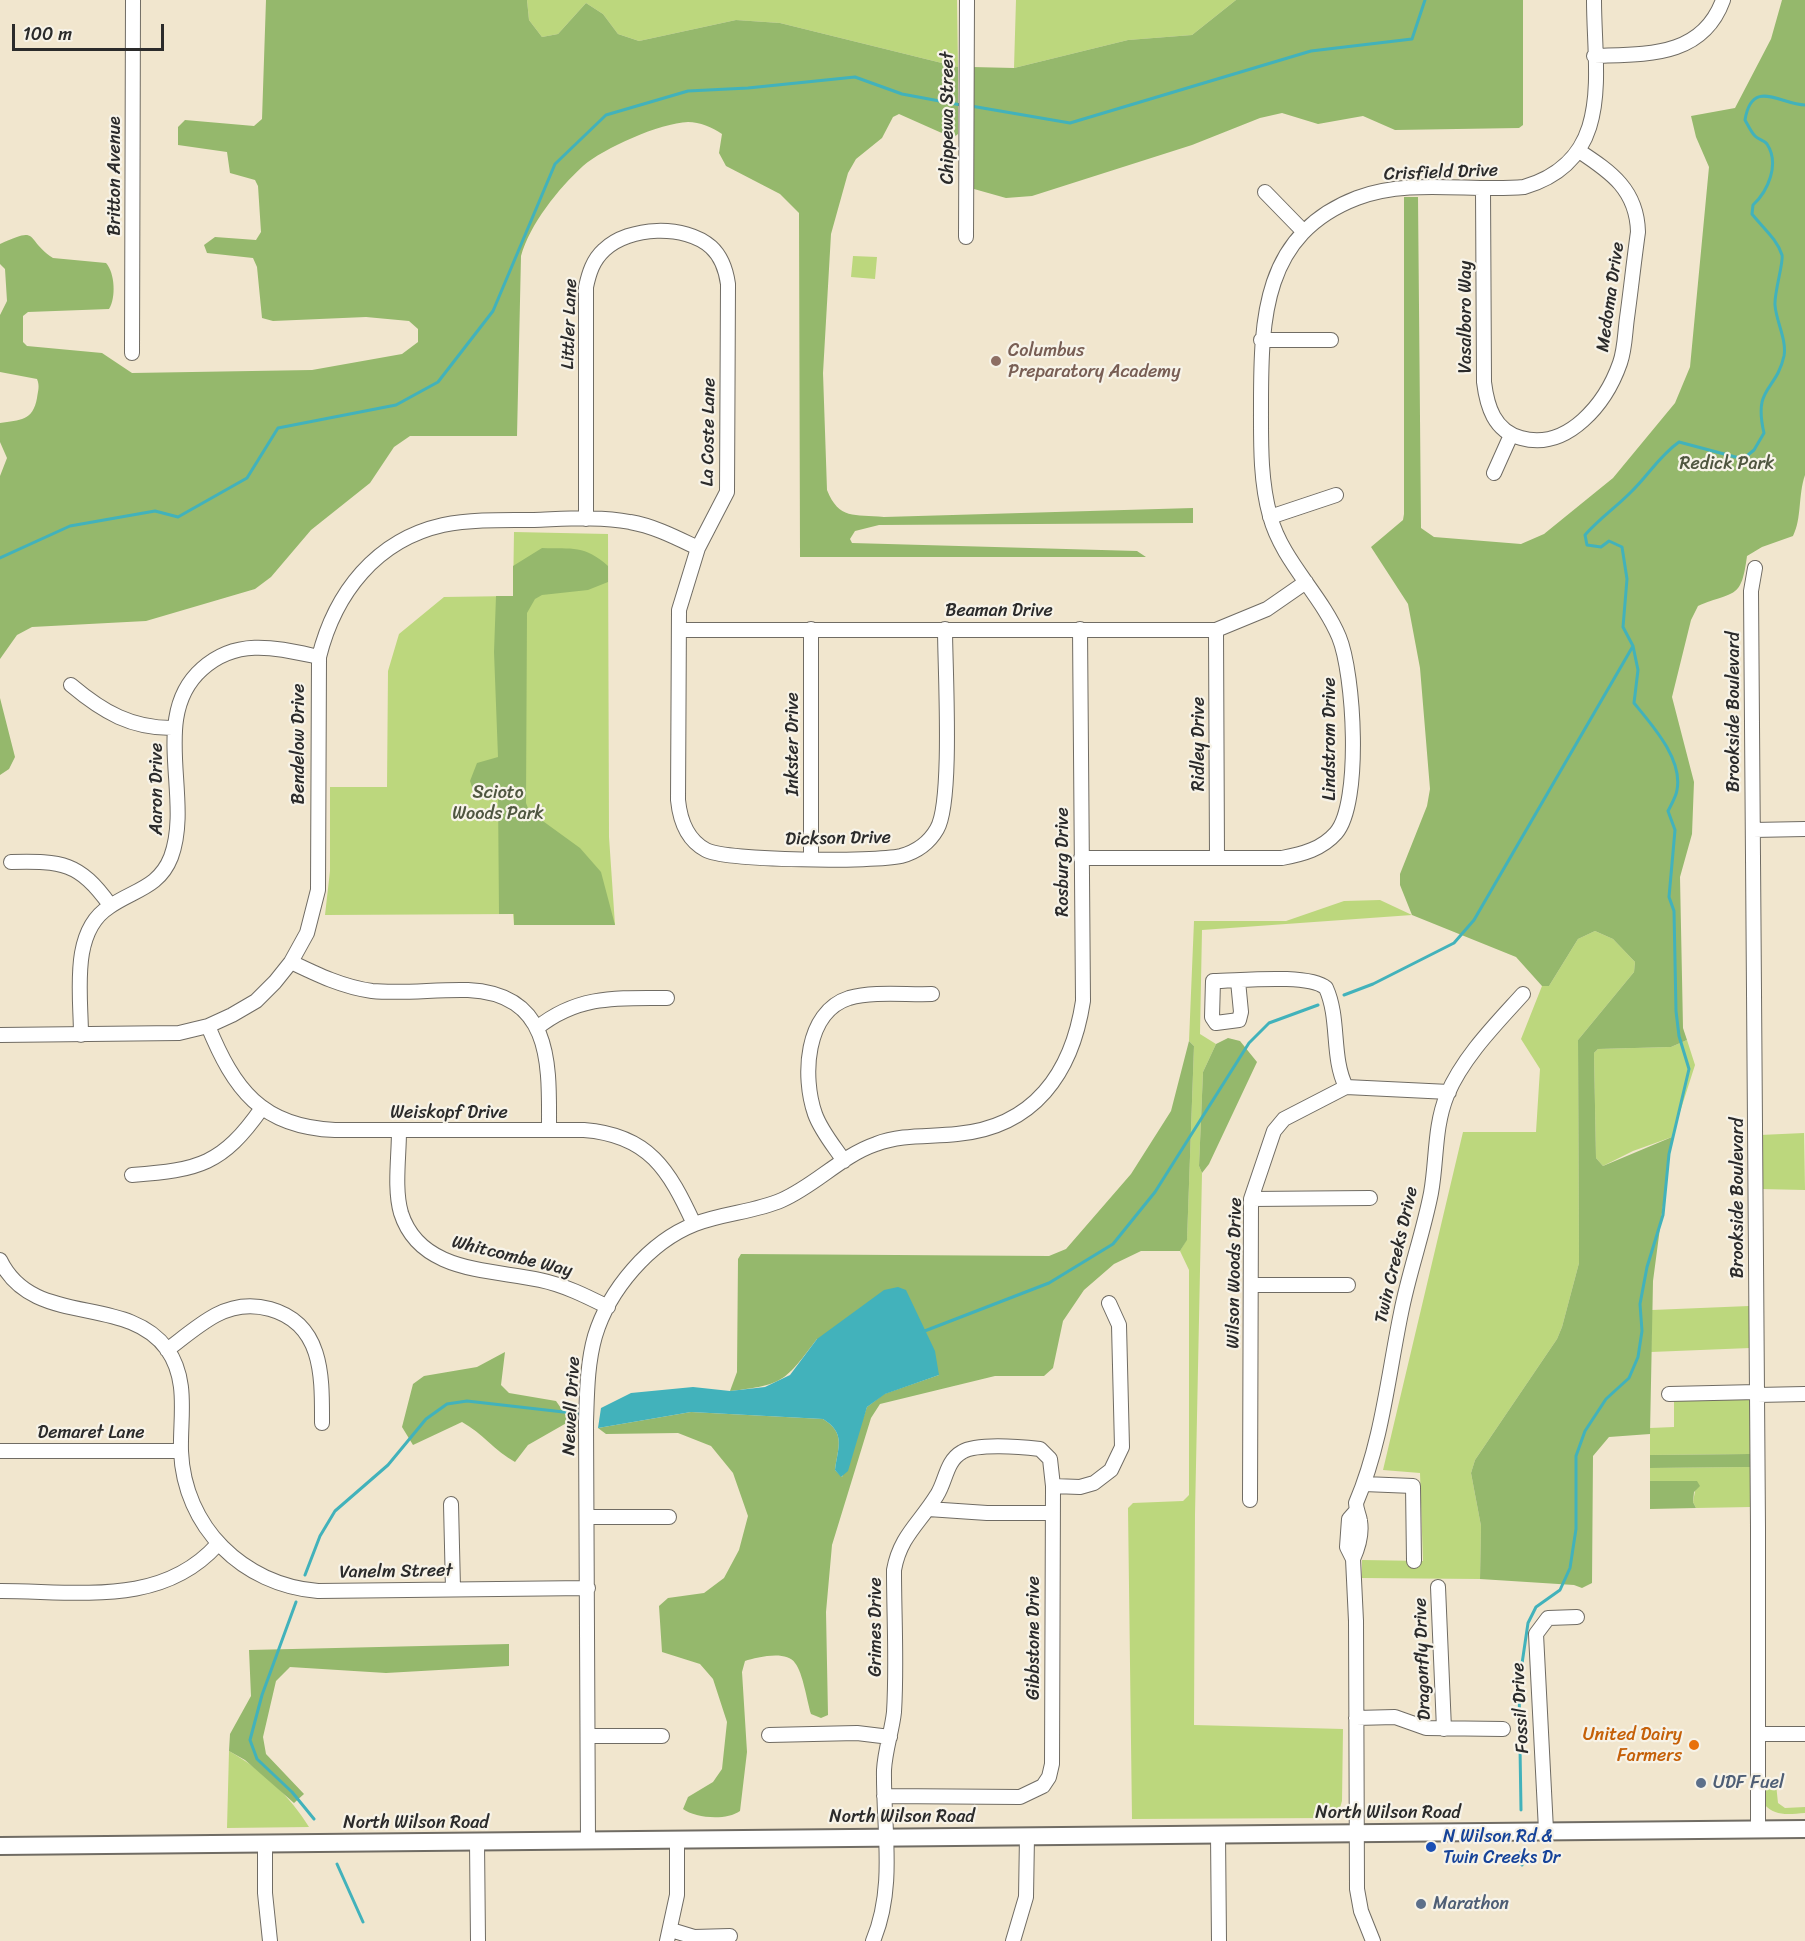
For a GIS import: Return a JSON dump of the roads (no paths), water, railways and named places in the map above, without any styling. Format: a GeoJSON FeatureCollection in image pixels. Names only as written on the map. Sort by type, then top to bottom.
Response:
{"type":"FeatureCollection","features":[{"type":"Feature","properties":{"kind":"main road","name":"North Wilson Road"},"geometry":{"type":"LineString","coordinates":[[0,1846],[1805,1829]]}},
{"type":"Feature","properties":{"kind":"street","name":"Britton Avenue"},"geometry":{"type":"LineString","coordinates":[[132,353],[133,0]]}},
{"type":"Feature","properties":{"kind":"street","name":"Chippewa Street"},"geometry":{"type":"LineString","coordinates":[[966,237],[967,0]]}},
{"type":"Feature","properties":{"kind":"street"},"geometry":{"type":"LineString","coordinates":[[1579,151],[1592,125],[1595,97],[1594,0]]}},
{"type":"Feature","properties":{"kind":"street"},"geometry":{"type":"LineString","coordinates":[[1594,56],[1646,54],[1671,50],[1698,35],[1712,19],[1723,0]]}},
{"type":"Feature","properties":{"kind":"street","name":"Crisfield Drive"},"geometry":{"type":"LineString","coordinates":[[1303,231],[1356,198],[1385,190],[1524,187],[1545,180],[1579,151]]}},
{"type":"Feature","properties":{"kind":"street","name":"Medoma Drive"},"geometry":{"type":"LineString","coordinates":[[1512,435],[1528,440],[1549,440],[1567,433],[1583,420],[1605,391],[1623,351],[1638,216],[1626,187],[1609,171],[1579,151]]}},
{"type":"Feature","properties":{"kind":"street","name":"Vasalboro Way"},"geometry":{"type":"LineString","coordinates":[[1483,189],[1484,382],[1487,404],[1494,417],[1512,435]]}},
{"type":"Feature","properties":{"kind":"street"},"geometry":{"type":"LineString","coordinates":[[1264,192],[1303,231]]}},
{"type":"Feature","properties":{"kind":"street","name":"Lindstrom Drive"},"geometry":{"type":"LineString","coordinates":[[1081,858],[1282,858],[1305,854],[1325,843],[1337,832],[1346,816],[1352,782],[1351,686],[1340,640],[1329,615],[1281,543],[1270,517],[1261,463],[1261,340],[1272,283],[1286,255],[1303,231]]}},
{"type":"Feature","properties":{"kind":"street","name":"Littler Lane"},"geometry":{"type":"LineString","coordinates":[[586,519],[586,287],[592,267],[604,250],[615,241],[642,233],[690,235],[711,247]]}},
{"type":"Feature","properties":{"kind":"street","name":"La Coste Lane"},"geometry":{"type":"LineString","coordinates":[[685,827],[678,800],[679,630],[684,591],[698,548],[727,492],[729,462],[728,284],[720,259],[711,247]]}},
{"type":"Feature","properties":{"kind":"street"},"geometry":{"type":"LineString","coordinates":[[1261,340],[1331,340]]}},
{"type":"Feature","properties":{"kind":"street"},"geometry":{"type":"LineString","coordinates":[[1494,473],[1512,435]]}},
{"type":"Feature","properties":{"kind":"street"},"geometry":{"type":"LineString","coordinates":[[1270,517],[1336,495]]}},
{"type":"Feature","properties":{"kind":"street","name":"Bendelow Drive"},"geometry":{"type":"LineString","coordinates":[[0,1035],[178,1033],[208,1026],[255,1001],[291,962],[307,933],[318,890],[319,657],[324,636],[338,604],[357,576],[381,552],[412,536],[443,525],[478,521],[586,519],[630,522],[674,536],[698,548]]}},
{"type":"Feature","properties":{"kind":"street","name":"Brookside Boulevard"},"geometry":{"type":"LineString","coordinates":[[1755,568],[1751,591],[1758,1829]]}},
{"type":"Feature","properties":{"kind":"street","name":"Beaman Drive"},"geometry":{"type":"LineString","coordinates":[[679,630],[1216,630],[1266,609],[1306,582]]}},
{"type":"Feature","properties":{"kind":"street","name":"Inkster Drive"},"geometry":{"type":"LineString","coordinates":[[811,629],[811,858]]}},
{"type":"Feature","properties":{"kind":"street","name":"Dickson Drive"},"geometry":{"type":"LineString","coordinates":[[685,827],[694,841],[706,850],[736,858],[901,856],[916,850],[937,829],[945,800],[945,629]]}},
{"type":"Feature","properties":{"kind":"street","name":"Rosburg Drive"},"geometry":{"type":"LineString","coordinates":[[1049,1088],[1073,1047],[1083,1001],[1080,629]]}},
{"type":"Feature","properties":{"kind":"street","name":"Ridley Drive"},"geometry":{"type":"LineString","coordinates":[[1216,630],[1217,858]]}},
{"type":"Feature","properties":{"kind":"street","name":"Aaron Drive"},"geometry":{"type":"LineString","coordinates":[[81,1035],[83,947],[94,921],[110,905],[146,889],[158,879],[171,858],[177,831],[175,728],[183,693],[204,667],[223,654],[260,646],[319,657]]}},
{"type":"Feature","properties":{"kind":"street"},"geometry":{"type":"LineString","coordinates":[[71,685],[94,705],[120,719],[154,728],[175,728]]}},
{"type":"Feature","properties":{"kind":"street"},"geometry":{"type":"LineString","coordinates":[[1754,830],[1805,829]]}},
{"type":"Feature","properties":{"kind":"street"},"geometry":{"type":"LineString","coordinates":[[11,862],[59,863],[70,867],[87,877],[110,905]]}},
{"type":"Feature","properties":{"kind":"street"},"geometry":{"type":"LineString","coordinates":[[291,962],[333,982],[374,991],[490,992],[521,1009],[537,1028],[548,1055],[549,1130]]}},
{"type":"Feature","properties":{"kind":"street"},"geometry":{"type":"LineString","coordinates":[[1238,981],[1312,981],[1326,987],[1335,1016],[1341,1073],[1346,1087],[1449,1092]]}},
{"type":"Feature","properties":{"kind":"street"},"geometry":{"type":"LineString","coordinates":[[844,1161],[820,1124],[811,1098],[810,1052],[814,1031],[831,1008],[848,999],[932,994]]}},
{"type":"Feature","properties":{"kind":"street","name":"Twin Creeks Drive"},"geometry":{"type":"LineString","coordinates":[[1373,1941],[1361,1911],[1357,1888],[1353,1559],[1358,1547],[1360,1520],[1356,1511],[1382,1421],[1401,1312],[1423,1230],[1432,1185],[1433,1155],[1449,1092],[1481,1044],[1523,994]]}},
{"type":"Feature","properties":{"kind":"street"},"geometry":{"type":"LineString","coordinates":[[537,1028],[559,1011],[585,1002],[614,998],[667,998]]}},
{"type":"Feature","properties":{"kind":"street","name":"Weiskopf Drive"},"geometry":{"type":"LineString","coordinates":[[208,1026],[232,1078],[262,1108],[286,1121],[315,1130],[549,1130],[598,1131],[616,1135],[640,1146],[668,1173],[694,1224]]}},
{"type":"Feature","properties":{"kind":"street","name":"Wilson Woods Drive"},"geometry":{"type":"LineString","coordinates":[[1250,1500],[1251,1199],[1265,1150],[1274,1131],[1284,1119],[1346,1087]]}},
{"type":"Feature","properties":{"kind":"street","name":"Newell Drive"},"geometry":{"type":"LineString","coordinates":[[588,1841],[587,1405],[595,1336],[623,1281],[667,1239],[694,1224],[783,1199],[876,1143],[907,1136],[976,1132],[999,1125],[1031,1106],[1049,1088]]}},
{"type":"Feature","properties":{"kind":"street"},"geometry":{"type":"LineString","coordinates":[[132,1174],[192,1168],[208,1162],[235,1143],[262,1108]]}},
{"type":"Feature","properties":{"kind":"street","name":"Whitcombe Way"},"geometry":{"type":"LineString","coordinates":[[399,1131],[400,1211],[416,1241],[428,1253],[460,1265],[542,1280],[581,1293],[608,1307]]}},
{"type":"Feature","properties":{"kind":"street"},"geometry":{"type":"LineString","coordinates":[[1251,1199],[1371,1198]]}},
{"type":"Feature","properties":{"kind":"street"},"geometry":{"type":"LineString","coordinates":[[0,1260],[16,1281],[32,1294],[55,1304],[131,1321],[150,1332],[167,1350],[217,1315],[242,1306],[264,1307],[286,1314],[304,1329],[316,1350],[321,1373],[322,1424]]}},
{"type":"Feature","properties":{"kind":"street"},"geometry":{"type":"LineString","coordinates":[[1252,1285],[1348,1284]]}},
{"type":"Feature","properties":{"kind":"street"},"geometry":{"type":"LineString","coordinates":[[1053,1486],[1080,1487],[1094,1483],[1111,1470],[1122,1447],[1119,1324],[1109,1303]]}},
{"type":"Feature","properties":{"kind":"street","name":"Vanelm Street"},"geometry":{"type":"LineString","coordinates":[[167,1350],[180,1380],[183,1395],[181,1451],[192,1501],[198,1516],[218,1545],[256,1573],[305,1590],[588,1588]]}},
{"type":"Feature","properties":{"kind":"street"},"geometry":{"type":"LineString","coordinates":[[1669,1394],[1805,1395]]}},
{"type":"Feature","properties":{"kind":"street","name":"Grimes Drive"},"geometry":{"type":"LineString","coordinates":[[873,1941],[885,1906],[884,1767],[894,1711],[894,1570],[899,1549],[908,1533],[940,1491],[953,1460],[970,1448],[1040,1449],[1050,1459],[1053,1486]]}},
{"type":"Feature","properties":{"kind":"street","name":"Demaret Lane"},"geometry":{"type":"LineString","coordinates":[[0,1451],[181,1451]]}},
{"type":"Feature","properties":{"kind":"street"},"geometry":{"type":"LineString","coordinates":[[1364,1484],[1413,1486],[1414,1561]]}},
{"type":"Feature","properties":{"kind":"street","name":"Gibbstone Drive"},"geometry":{"type":"LineString","coordinates":[[884,1796],[1020,1797],[1043,1786],[1049,1777],[1052,1764],[1053,1486]]}},
{"type":"Feature","properties":{"kind":"street"},"geometry":{"type":"LineString","coordinates":[[451,1504],[453,1589]]}},
{"type":"Feature","properties":{"kind":"street"},"geometry":{"type":"LineString","coordinates":[[928,1509],[987,1513],[1052,1513]]}},
{"type":"Feature","properties":{"kind":"street"},"geometry":{"type":"LineString","coordinates":[[588,1517],[669,1517]]}},
{"type":"Feature","properties":{"kind":"street"},"geometry":{"type":"LineString","coordinates":[[1,1591],[144,1589],[188,1572],[218,1545]]}},
{"type":"Feature","properties":{"kind":"street","name":"Dragonfly Drive"},"geometry":{"type":"LineString","coordinates":[[1438,1587],[1444,1729]]}},
{"type":"Feature","properties":{"kind":"street","name":"Fossil Drive"},"geometry":{"type":"LineString","coordinates":[[1546,1830],[1536,1634],[1548,1618],[1577,1617]]}},
{"type":"Feature","properties":{"kind":"street"},"geometry":{"type":"LineString","coordinates":[[1356,1718],[1395,1717],[1426,1728],[1503,1729]]}},
{"type":"Feature","properties":{"kind":"street"},"geometry":{"type":"LineString","coordinates":[[769,1735],[857,1733],[890,1737]]}},
{"type":"Feature","properties":{"kind":"street"},"geometry":{"type":"LineString","coordinates":[[1758,1734],[1805,1734]]}},
{"type":"Feature","properties":{"kind":"street"},"geometry":{"type":"LineString","coordinates":[[588,1736],[662,1736]]}},
{"type":"Feature","properties":{"kind":"street"},"geometry":{"type":"LineString","coordinates":[[1218,1834],[1219,1941]]}},
{"type":"Feature","properties":{"kind":"street"},"geometry":{"type":"LineString","coordinates":[[1012,1941],[1026,1897],[1027,1836]]}},
{"type":"Feature","properties":{"kind":"street"},"geometry":{"type":"LineString","coordinates":[[677,1839],[677,1895],[669,1935],[730,1936]]}},
{"type":"Feature","properties":{"kind":"street"},"geometry":{"type":"LineString","coordinates":[[477,1842],[478,1941]]}},
{"type":"Feature","properties":{"kind":"street"},"geometry":{"type":"LineString","coordinates":[[265,1844],[265,1893],[270,1941]]}},
{"type":"Feature","properties":{"kind":"water"},"geometry":{"type":"Polygon","coordinates":[[[898,1287],[906,1290],[935,1351],[939,1375],[885,1394],[867,1407],[848,1471],[841,1477],[835,1470],[839,1447],[838,1435],[823,1419],[691,1412],[598,1428],[601,1408],[631,1393],[693,1387],[730,1391],[765,1387],[790,1375],[817,1339],[884,1290],[898,1287]]]}},
{"type":"Feature","properties":{"kind":"waterway"},"geometry":{"type":"LineString","coordinates":[[971,106],[1070,123],[1311,51],[1412,39],[1425,0]]}},
{"type":"Feature","properties":{"kind":"waterway"},"geometry":{"type":"LineString","coordinates":[[0,558],[70,526],[155,511],[178,517],[247,478],[278,428],[396,405],[438,382],[493,311],[555,164],[606,115],[688,91],[748,88],[855,77],[902,94],[961,105]]}},
{"type":"Feature","properties":{"kind":"waterway"},"geometry":{"type":"LineString","coordinates":[[1521,1810],[1519,1684],[1528,1623],[1536,1607],[1560,1590],[1570,1568],[1576,1529],[1576,1456],[1585,1431],[1606,1399],[1629,1378],[1638,1357],[1642,1331],[1640,1304],[1647,1267],[1663,1215],[1669,1154],[1689,1069],[1679,1036],[1676,1011],[1674,911],[1669,897],[1675,830],[1668,811],[1675,798],[1678,778],[1671,755],[1664,743],[1634,703],[1638,670],[1633,646],[1623,627],[1627,579],[1622,547],[1609,541],[1601,547],[1587,545],[1585,535],[1636,487],[1665,453],[1679,442],[1743,459],[1754,450],[1764,433],[1761,418],[1763,397],[1776,377],[1785,350],[1775,305],[1782,255],[1777,244],[1752,214],[1753,205],[1771,177],[1772,160],[1767,144],[1755,136],[1745,120],[1749,107],[1761,96],[1805,105]]}},
{"type":"Feature","properties":{"kind":"waterway"},"geometry":{"type":"LineString","coordinates":[[1344,995],[1373,984],[1454,943],[1474,920],[1633,646]]}},
{"type":"Feature","properties":{"kind":"waterway"},"geometry":{"type":"LineString","coordinates":[[922,1332],[1049,1283],[1113,1244],[1155,1192],[1249,1043],[1269,1023],[1318,1005]]}},
{"type":"Feature","properties":{"kind":"waterway"},"geometry":{"type":"LineString","coordinates":[[305,1575],[320,1536],[335,1511],[388,1465],[426,1419],[447,1404],[467,1401],[581,1414]]}},
{"type":"Feature","properties":{"kind":"waterway"},"geometry":{"type":"LineString","coordinates":[[296,1602],[262,1695],[250,1740],[257,1759],[292,1792],[314,1819]]}},
{"type":"Feature","properties":{"kind":"waterway"},"geometry":{"type":"LineString","coordinates":[[1520,1853],[1522,1865]]}},
{"type":"Feature","properties":{"kind":"waterway"},"geometry":{"type":"LineString","coordinates":[[337,1864],[363,1922]]}},
{"type":"Feature","properties":{"kind":"place","name":"Columbus Preparatory Academy"},"geometry":{"type":"Point","coordinates":[996,361]}},
{"type":"Feature","properties":{"kind":"place","name":"United Dairy Farmers"},"geometry":{"type":"Point","coordinates":[1694,1745]}},
{"type":"Feature","properties":{"kind":"place","name":"UDF Fuel"},"geometry":{"type":"Point","coordinates":[1701,1783]}},
{"type":"Feature","properties":{"kind":"place","name":"N Wilson Rd & Twin Creeks Dr"},"geometry":{"type":"Point","coordinates":[1431,1847]}},
{"type":"Feature","properties":{"kind":"place","name":"Marathon"},"geometry":{"type":"Point","coordinates":[1421,1904]}},
{"type":"Feature","properties":{"kind":"park label","name":"Redick Park"},"geometry":{"type":"Point","coordinates":[1727,464]}},
{"type":"Feature","properties":{"kind":"park label","name":"Scioto Woods Park"},"geometry":{"type":"Point","coordinates":[498,803]}}]}
